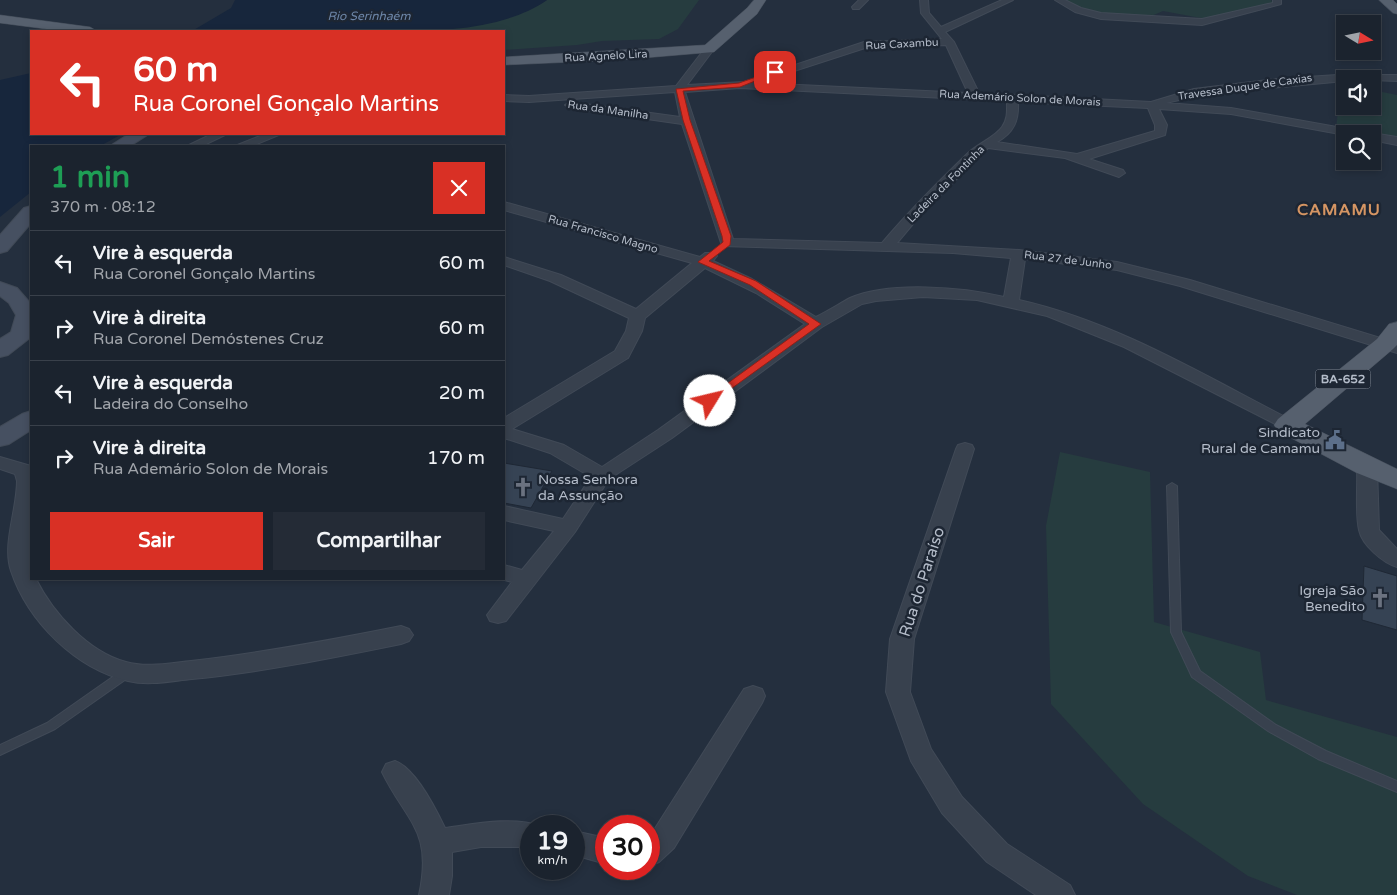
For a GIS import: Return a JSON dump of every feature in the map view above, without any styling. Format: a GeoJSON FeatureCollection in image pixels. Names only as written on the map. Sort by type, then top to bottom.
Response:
{"type":"FeatureCollection","features":[{"type":"Feature","properties":{"kind":"main road"},"geometry":{"type":"LineString","coordinates":[[709,49],[752,11],[760,0]]}},
{"type":"Feature","properties":{"kind":"main road"},"geometry":{"type":"LineString","coordinates":[[1385,0],[1397,10]]}},
{"type":"Feature","properties":{"kind":"main road"},"geometry":{"type":"LineString","coordinates":[[0,19],[82,30]]}},
{"type":"Feature","properties":{"kind":"main road","name":"Rua Agnelo Lira"},"geometry":{"type":"LineString","coordinates":[[505,60],[619,56],[709,49]]}},
{"type":"Feature","properties":{"kind":"main road","name":"BA-652"},"geometry":{"type":"LineString","coordinates":[[1287,425],[1393,341]]}},
{"type":"Feature","properties":{"kind":"main road"},"geometry":{"type":"LineString","coordinates":[[1287,425],[1367,467],[1397,480]]}},
{"type":"Feature","properties":{"kind":"street"},"geometry":{"type":"LineString","coordinates":[[856,7],[864,0]]}},
{"type":"Feature","properties":{"kind":"street"},"geometry":{"type":"LineString","coordinates":[[924,0],[922,8],[949,42],[975,96]]}},
{"type":"Feature","properties":{"kind":"street"},"geometry":{"type":"LineString","coordinates":[[941,30],[1009,0]]}},
{"type":"Feature","properties":{"kind":"street"},"geometry":{"type":"LineString","coordinates":[[1059,0],[1078,10],[1100,16],[1202,22],[1277,4],[1277,0]]}},
{"type":"Feature","properties":{"kind":"street","name":"Rua Caxambu"},"geometry":{"type":"LineString","coordinates":[[740,85],[864,45],[949,42]]}},
{"type":"Feature","properties":{"kind":"street"},"geometry":{"type":"LineString","coordinates":[[505,425],[570,384],[606,366],[622,354],[634,331],[637,316],[727,243],[687,120],[680,89],[709,49]]}},
{"type":"Feature","properties":{"kind":"street","name":"Travessa Duque de Caxias"},"geometry":{"type":"LineString","coordinates":[[1152,105],[1165,98],[1192,93],[1296,80],[1347,76],[1397,78]]}},
{"type":"Feature","properties":{"kind":"street","name":"Rua Ademário Solon de Morais"},"geometry":{"type":"LineString","coordinates":[[680,89],[740,85],[1152,105],[1232,111],[1336,130]]}},
{"type":"Feature","properties":{"kind":"street","name":"Rua da Manilha"},"geometry":{"type":"LineString","coordinates":[[529,99],[680,89]]}},
{"type":"Feature","properties":{"kind":"street","name":"Rua da Manilha"},"geometry":{"type":"LineString","coordinates":[[505,98],[529,99],[687,120]]}},
{"type":"Feature","properties":{"kind":"street","name":"Ladeira da Fontinha"},"geometry":{"type":"LineString","coordinates":[[887,246],[918,209],[985,144],[1000,136],[1008,128],[1013,116],[1012,98]]}},
{"type":"Feature","properties":{"kind":"street"},"geometry":{"type":"LineString","coordinates":[[1078,158],[1161,133],[1162,125],[1152,105]]}},
{"type":"Feature","properties":{"kind":"street"},"geometry":{"type":"LineString","coordinates":[[120,145],[139,135]]}},
{"type":"Feature","properties":{"kind":"street"},"geometry":{"type":"LineString","coordinates":[[195,145],[219,135]]}},
{"type":"Feature","properties":{"kind":"street"},"geometry":{"type":"LineString","coordinates":[[245,145],[272,135]]}},
{"type":"Feature","properties":{"kind":"street"},"geometry":{"type":"LineString","coordinates":[[1381,138],[1397,141]]}},
{"type":"Feature","properties":{"kind":"street"},"geometry":{"type":"LineString","coordinates":[[985,144],[1054,152],[1078,158],[1119,173]]}},
{"type":"Feature","properties":{"kind":"street","name":"Rua Francisco Magno"},"geometry":{"type":"LineString","coordinates":[[505,206],[703,262],[753,283],[816,324]]}},
{"type":"Feature","properties":{"kind":"street"},"geometry":{"type":"LineString","coordinates":[[0,247],[30,213]]}},
{"type":"Feature","properties":{"kind":"street","name":"Rua 27 de Junho"},"geometry":{"type":"LineString","coordinates":[[727,243],[887,246],[1019,254],[1109,265],[1146,272],[1393,341]]}},
{"type":"Feature","properties":{"kind":"street"},"geometry":{"type":"LineString","coordinates":[[1012,302],[1019,254]]}},
{"type":"Feature","properties":{"kind":"street"},"geometry":{"type":"LineString","coordinates":[[505,261],[564,281],[637,316]]}},
{"type":"Feature","properties":{"kind":"street"},"geometry":{"type":"LineString","coordinates":[[0,288],[9,292],[20,301],[27,315],[26,338],[0,350]]}},
{"type":"Feature","properties":{"kind":"street"},"geometry":{"type":"LineString","coordinates":[[498,615],[528,580],[568,527],[602,475],[665,434],[816,324],[857,301],[897,293],[950,293],[1012,302],[1052,312],[1130,344],[1287,425]]}},
{"type":"Feature","properties":{"kind":"street"},"geometry":{"type":"LineString","coordinates":[[0,438],[30,420]]}},
{"type":"Feature","properties":{"kind":"street"},"geometry":{"type":"LineString","coordinates":[[505,432],[558,449],[602,475]]}},
{"type":"Feature","properties":{"kind":"street","name":"Rua do Paraíso"},"geometry":{"type":"LineString","coordinates":[[966,449],[902,639],[898,692],[920,753],[952,805],[997,854],[1060,895]]}},
{"type":"Feature","properties":{"kind":"street"},"geometry":{"type":"LineString","coordinates":[[0,463],[24,470],[28,481],[21,568],[32,593],[51,621],[67,637],[96,658],[128,672],[168,672],[216,668],[401,635]]}},
{"type":"Feature","properties":{"kind":"street"},"geometry":{"type":"LineString","coordinates":[[1367,467],[1369,531],[1379,545],[1397,560]]}},
{"type":"Feature","properties":{"kind":"street"},"geometry":{"type":"LineString","coordinates":[[505,513],[568,527]]}},
{"type":"Feature","properties":{"kind":"street"},"geometry":{"type":"LineString","coordinates":[[505,572],[528,580]]}},
{"type":"Feature","properties":{"kind":"street"},"geometry":{"type":"LineString","coordinates":[[660,843],[753,696]]}},
{"type":"Feature","properties":{"kind":"street"},"geometry":{"type":"LineString","coordinates":[[395,772],[425,816],[437,842],[440,873],[434,895]]}},
{"type":"Feature","properties":{"kind":"street"},"geometry":{"type":"LineString","coordinates":[[437,842],[481,835],[520,835]]}},
{"type":"Feature","properties":{"kind":"lane"},"geometry":{"type":"LineString","coordinates":[[1172,486],[1176,632],[1196,674],[1272,728],[1322,755],[1397,787]]}},
{"type":"Feature","properties":{"kind":"lane"},"geometry":{"type":"LineString","coordinates":[[0,750],[51,726],[128,672]]}},
{"type":"Feature","properties":{"kind":"green space"},"geometry":{"type":"Polygon","coordinates":[[[547,0],[699,0],[678,29],[659,39],[602,41],[577,45],[505,50],[505,30],[435,30],[506,17],[536,7],[547,0]]]}},
{"type":"Feature","properties":{"kind":"green space"},"geometry":{"type":"Polygon","coordinates":[[[1062,0],[1271,0],[1273,3],[1206,19],[1163,11],[1149,17],[1101,14],[1081,9],[1062,0]]]}},
{"type":"Feature","properties":{"kind":"green space"},"geometry":{"type":"Polygon","coordinates":[[[1381,92],[1397,95],[1397,141],[1381,137],[1381,125],[1336,125],[1338,115],[1381,115],[1381,92]]]}},
{"type":"Feature","properties":{"kind":"green space"},"geometry":{"type":"Polygon","coordinates":[[[1060,452],[1150,472],[1154,622],[1260,652],[1266,700],[1397,737],[1397,895],[1297,895],[1248,876],[1143,804],[1051,704],[1046,526],[1060,452]]]}},
{"type":"Feature","properties":{"kind":"water","name":"Rio Serinhaém"},"geometry":{"type":"Polygon","coordinates":[[[235,0],[547,0],[525,12],[500,21],[473,27],[445,30],[194,30],[231,8],[235,0]]]}},
{"type":"Feature","properties":{"kind":"water"},"geometry":{"type":"Polygon","coordinates":[[[30,73],[30,135],[120,135],[102,145],[30,145],[30,193],[0,217],[0,80],[30,73]]]}},
{"type":"Feature","properties":{"kind":"building","name":"Nossa Senhora da Assunção"},"geometry":{"type":"Polygon","coordinates":[[[505,463],[552,471],[531,508],[505,503],[505,463]]]}},
{"type":"Feature","properties":{"kind":"building","name":"Igreja São Benedito"},"geometry":{"type":"Polygon","coordinates":[[[1364,566],[1397,576],[1397,630],[1362,620],[1364,566]]]}},
{"type":"Feature","properties":{"kind":"place","name":"Sindicato Rural de Camamu"},"geometry":{"type":"Point","coordinates":[1335,440]}},
{"type":"Feature","properties":{"kind":"place","name":"Nossa Senhora da Assunção"},"geometry":{"type":"Point","coordinates":[523,487]}},
{"type":"Feature","properties":{"kind":"place","name":"Igreja São Benedito"},"geometry":{"type":"Point","coordinates":[1380,598]}},
{"type":"Feature","properties":{"kind":"district","name":"CAMAMU"},"geometry":{"type":"Point","coordinates":[1339,210]}},
{"type":"Feature","properties":{"kind":"route"},"geometry":{"type":"LineString","coordinates":[[710,401],[816,324],[753,283],[703,262],[727,243],[687,120],[680,89],[740,85],[775,72]]}}]}
